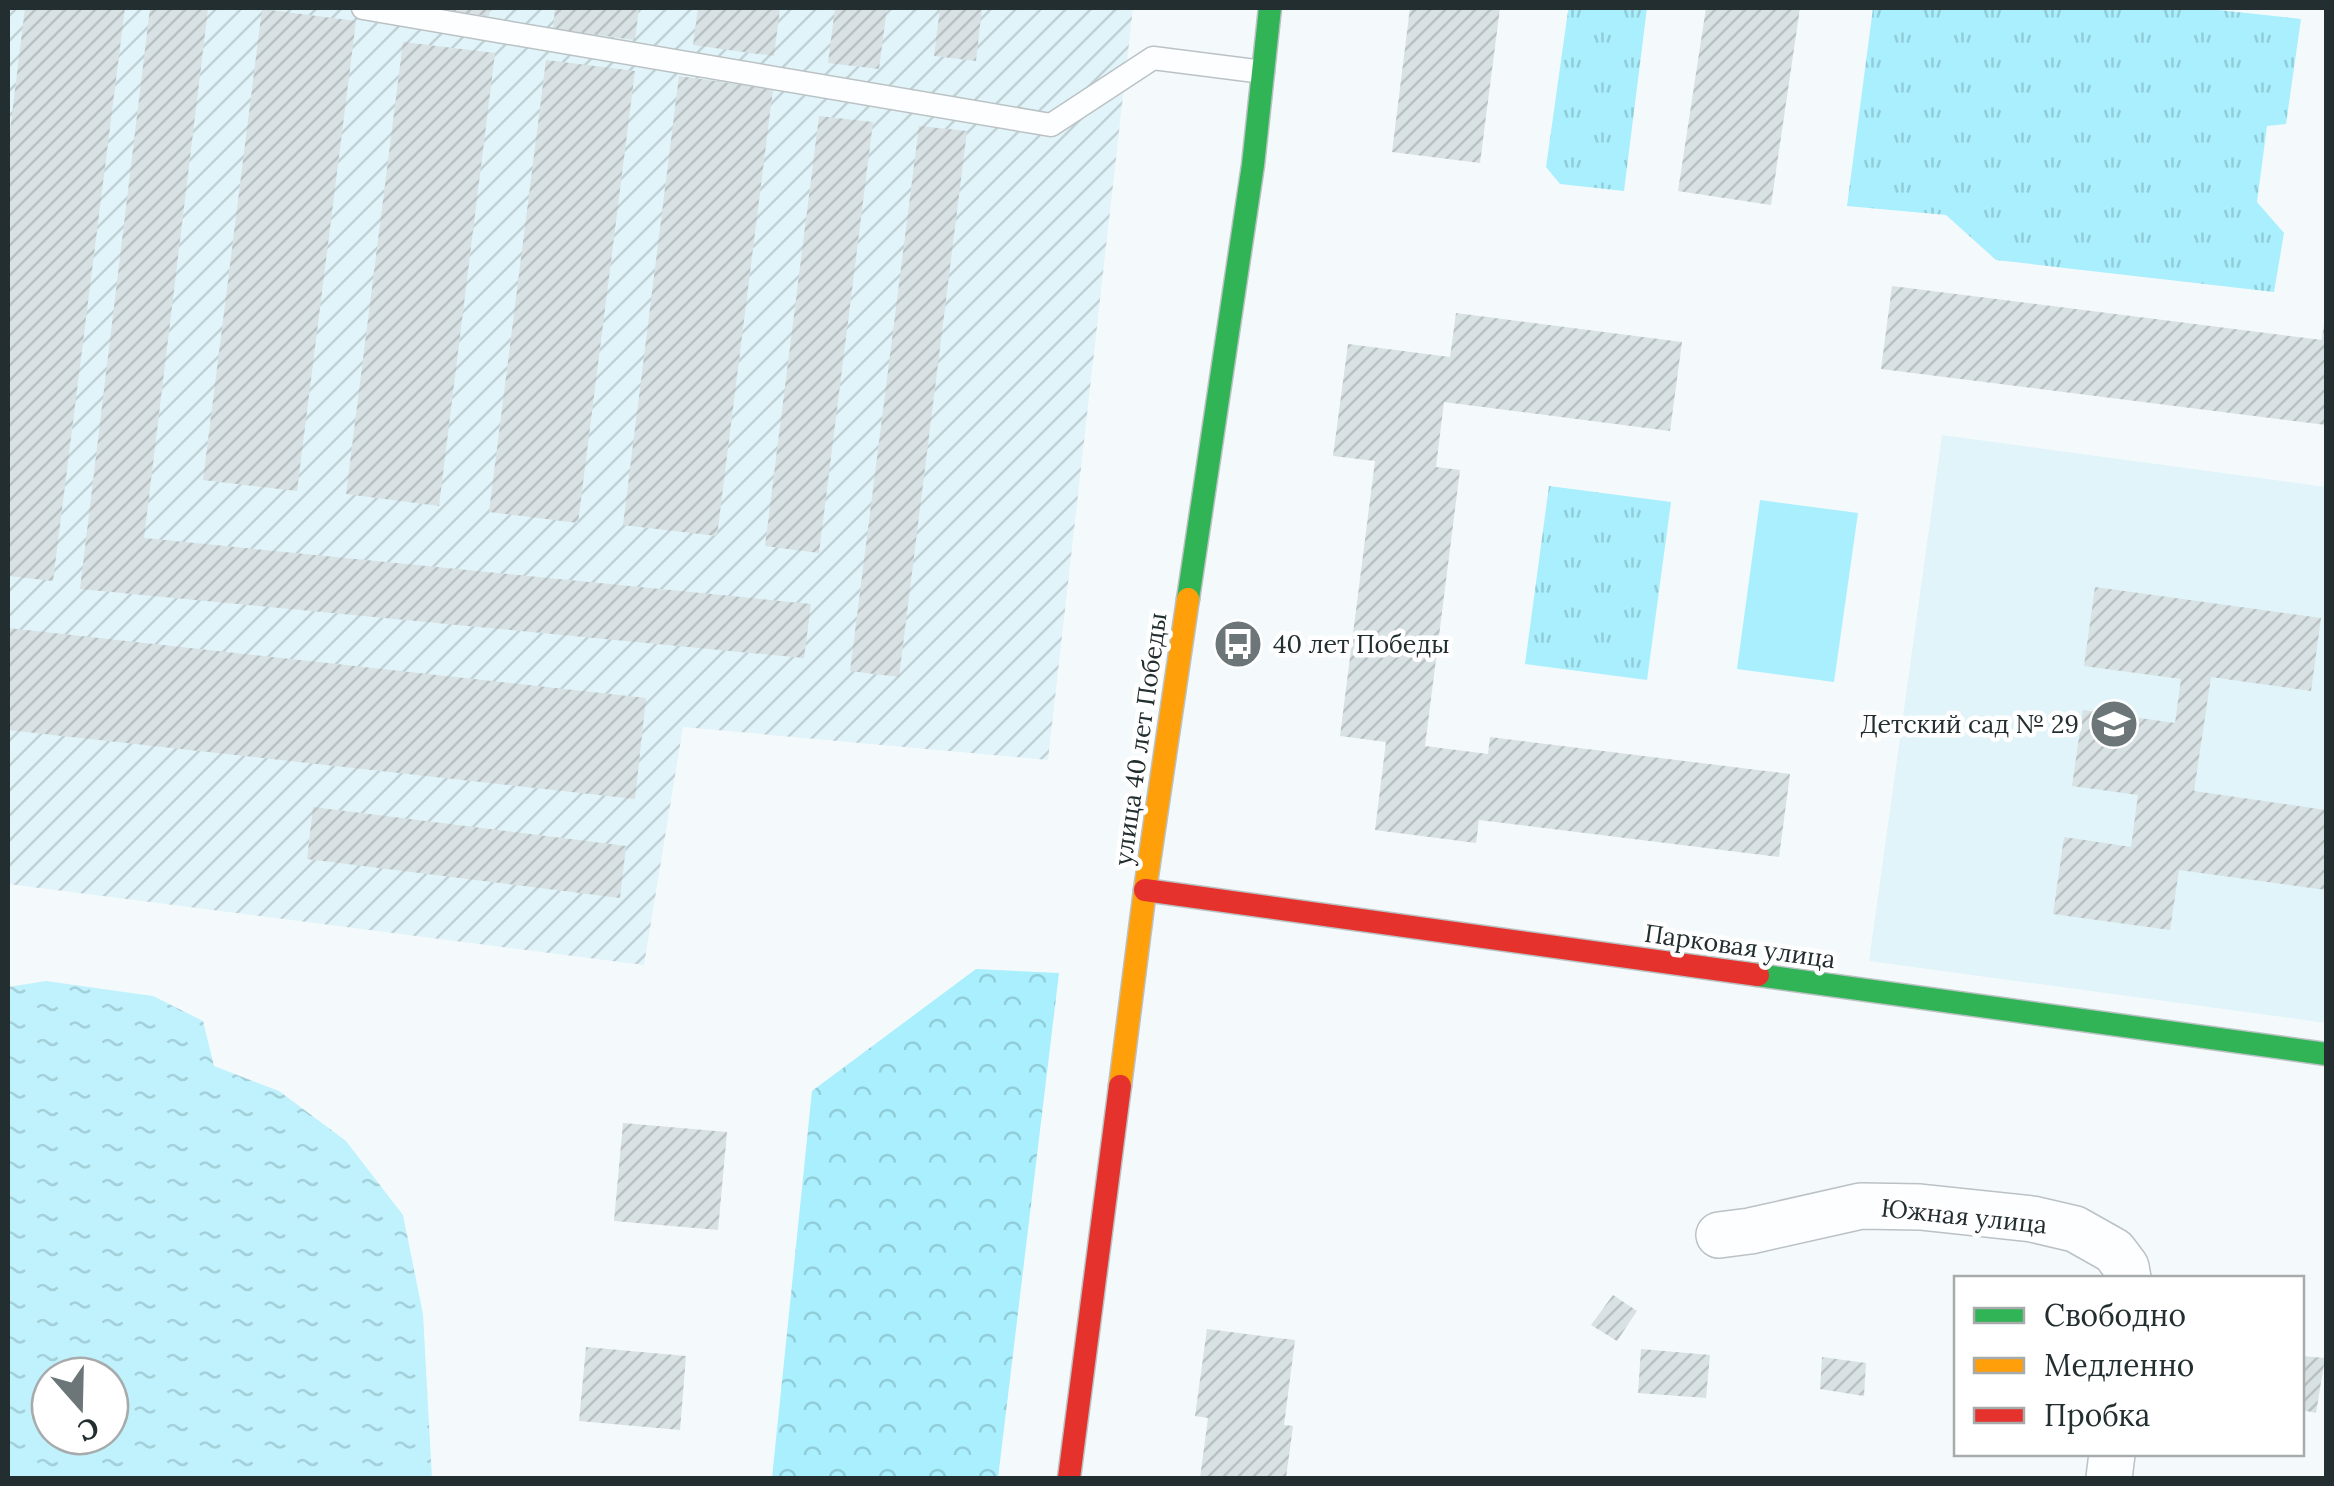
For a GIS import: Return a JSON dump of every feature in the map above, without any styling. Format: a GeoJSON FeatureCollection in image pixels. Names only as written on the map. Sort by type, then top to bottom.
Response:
{"type":"FeatureCollection","features":[{"type":"Feature","properties":{"kind":"main road","name":"улица 40 лет Победы"},"geometry":{"type":"LineString","coordinates":[[1069,1478],[1145,890],[1250,184],[1270,8]]}},
{"type":"Feature","properties":{"kind":"main road","name":"Парковая улица"},"geometry":{"type":"LineString","coordinates":[[1145,890],[2326,1054]]}},
{"type":"Feature","properties":{"kind":"street","name":"Южная улица"},"geometry":{"type":"LineString","coordinates":[[1719,1234],[1750,1231],[1862,1206],[1920,1207],[2032,1220],[2075,1230],[2114,1251],[2128,1276]]}},
{"type":"Feature","properties":{"kind":"lane"},"geometry":{"type":"LineString","coordinates":[[364,8],[1051,125],[1154,58],[1263,72]]}},
{"type":"Feature","properties":{"kind":"shaded area"},"geometry":{"type":"Polygon","coordinates":[[[8,8],[1133,8],[1048,760],[683,727],[644,965],[8,884],[8,8]]]}},
{"type":"Feature","properties":{"kind":"shaded area","name":"Детский сад № 29"},"geometry":{"type":"Polygon","coordinates":[[[1942,435],[2326,487],[2326,1023],[1869,961],[1942,435]]]}},
{"type":"Feature","properties":{"kind":"green space"},"geometry":{"type":"Polygon","coordinates":[[[1571,8],[1647,8],[1624,191],[1560,184],[1546,167],[1571,8]]]}},
{"type":"Feature","properties":{"kind":"green space"},"geometry":{"type":"Polygon","coordinates":[[[1873,8],[2200,8],[2301,19],[2286,124],[2267,126],[2257,202],[2284,233],[2274,292],[1996,260],[1946,215],[1847,206],[1873,8]]]}},
{"type":"Feature","properties":{"kind":"green space"},"geometry":{"type":"Polygon","coordinates":[[[1549,486],[1671,502],[1647,680],[1525,664],[1549,486]]]}},
{"type":"Feature","properties":{"kind":"green space"},"geometry":{"type":"Polygon","coordinates":[[[1760,500],[1858,513],[1834,682],[1737,669],[1760,500]]]}},
{"type":"Feature","properties":{"kind":"green space"},"geometry":{"type":"Polygon","coordinates":[[[976,969],[1059,973],[998,1478],[772,1478],[812,1091],[976,969]]]}},
{"type":"Feature","properties":{"kind":"water"},"geometry":{"type":"Polygon","coordinates":[[[46,981],[153,996],[203,1021],[214,1066],[279,1091],[346,1141],[403,1215],[423,1314],[432,1478],[8,1478],[8,987],[46,981]]]}},
{"type":"Feature","properties":{"kind":"building"},"geometry":{"type":"Polygon","coordinates":[[[25,8],[125,8],[53,581],[8,576],[8,147],[25,8]]]}},
{"type":"Feature","properties":{"kind":"building"},"geometry":{"type":"Polygon","coordinates":[[[150,8],[208,9],[144,538],[811,604],[804,658],[80,589],[150,8]]]}},
{"type":"Feature","properties":{"kind":"building"},"geometry":{"type":"Polygon","coordinates":[[[443,8],[490,8],[489,16],[443,8]]]}},
{"type":"Feature","properties":{"kind":"building"},"geometry":{"type":"Polygon","coordinates":[[[555,8],[639,8],[635,40],[553,29],[555,8]]]}},
{"type":"Feature","properties":{"kind":"building"},"geometry":{"type":"Polygon","coordinates":[[[698,8],[780,8],[774,56],[693,45],[698,8]]]}},
{"type":"Feature","properties":{"kind":"building"},"geometry":{"type":"Polygon","coordinates":[[[835,8],[887,8],[879,69],[828,63],[835,8]]]}},
{"type":"Feature","properties":{"kind":"building"},"geometry":{"type":"Polygon","coordinates":[[[940,8],[982,8],[976,61],[934,56],[940,8]]]}},
{"type":"Feature","properties":{"kind":"building"},"geometry":{"type":"Polygon","coordinates":[[[1410,8],[1500,8],[1480,163],[1392,152],[1410,8]]]}},
{"type":"Feature","properties":{"kind":"building"},"geometry":{"type":"Polygon","coordinates":[[[1706,8],[1800,8],[1771,205],[1678,191],[1706,8]]]}},
{"type":"Feature","properties":{"kind":"building"},"geometry":{"type":"Polygon","coordinates":[[[262,9],[356,21],[297,491],[203,480],[262,9]]]}},
{"type":"Feature","properties":{"kind":"building"},"geometry":{"type":"Polygon","coordinates":[[[403,42],[495,53],[439,506],[346,494],[403,42]]]}},
{"type":"Feature","properties":{"kind":"building"},"geometry":{"type":"Polygon","coordinates":[[[546,60],[635,71],[578,523],[489,512],[546,60]]]}},
{"type":"Feature","properties":{"kind":"building"},"geometry":{"type":"Polygon","coordinates":[[[679,76],[773,89],[717,536],[623,525],[679,76]]]}},
{"type":"Feature","properties":{"kind":"building"},"geometry":{"type":"Polygon","coordinates":[[[819,116],[873,122],[819,553],[765,546],[819,116]]]}},
{"type":"Feature","properties":{"kind":"building"},"geometry":{"type":"Polygon","coordinates":[[[919,126],[967,131],[899,677],[850,671],[919,126]]]}},
{"type":"Feature","properties":{"kind":"building"},"geometry":{"type":"Polygon","coordinates":[[[1892,286],[2322,340],[2326,323],[2326,425],[1881,369],[1892,286]]]}},
{"type":"Feature","properties":{"kind":"building"},"geometry":{"type":"Polygon","coordinates":[[[1456,313],[1682,342],[1670,431],[1444,402],[1436,467],[1460,470],[1425,746],[1488,754],[1490,737],[1790,774],[1779,857],[1479,820],[1476,843],[1375,830],[1386,742],[1340,736],[1375,461],[1333,456],[1348,344],[1450,357],[1456,313]]]}},
{"type":"Feature","properties":{"kind":"building"},"geometry":{"type":"Polygon","coordinates":[[[2095,587],[2321,618],[2311,691],[2211,677],[2194,791],[2326,810],[2326,890],[2179,870],[2170,930],[2053,914],[2064,837],[2131,847],[2138,795],[2072,786],[2083,710],[2175,723],[2181,679],[2084,666],[2095,587]]]}},
{"type":"Feature","properties":{"kind":"building"},"geometry":{"type":"Polygon","coordinates":[[[8,628],[646,698],[635,799],[8,730],[8,628]]]}},
{"type":"Feature","properties":{"kind":"building"},"geometry":{"type":"Polygon","coordinates":[[[313,807],[626,846],[620,898],[307,859],[313,807]]]}},
{"type":"Feature","properties":{"kind":"building"},"geometry":{"type":"Polygon","coordinates":[[[623,1123],[727,1132],[718,1230],[614,1221],[623,1123]]]}},
{"type":"Feature","properties":{"kind":"building"},"geometry":{"type":"Polygon","coordinates":[[[1613,1295],[1637,1311],[1617,1341],[1591,1325],[1613,1295]]]}},
{"type":"Feature","properties":{"kind":"building"},"geometry":{"type":"Polygon","coordinates":[[[1207,1329],[1295,1340],[1284,1425],[1293,1426],[1286,1478],[1200,1478],[1208,1418],[1195,1416],[1207,1329]]]}},
{"type":"Feature","properties":{"kind":"building"},"geometry":{"type":"Polygon","coordinates":[[[586,1347],[686,1356],[680,1430],[579,1421],[586,1347]]]}},
{"type":"Feature","properties":{"kind":"building"},"geometry":{"type":"Polygon","coordinates":[[[1641,1349],[1710,1355],[1706,1398],[1638,1393],[1641,1349]]]}},
{"type":"Feature","properties":{"kind":"building"},"geometry":{"type":"Polygon","coordinates":[[[2304,1356],[2325,1358],[2316,1413],[2304,1410],[2304,1356]]]}},
{"type":"Feature","properties":{"kind":"building"},"geometry":{"type":"Polygon","coordinates":[[[1822,1357],[1866,1363],[1864,1396],[1820,1389],[1822,1357]]]}},
{"type":"Feature","properties":{"kind":"traffic: fast"},"geometry":{"type":"LineString","coordinates":[[1188,599],[1253,165],[1270,8]]}},
{"type":"Feature","properties":{"kind":"traffic: fast"},"geometry":{"type":"LineString","coordinates":[[1758,975],[2326,1054]]}},
{"type":"Feature","properties":{"kind":"traffic: slow"},"geometry":{"type":"LineString","coordinates":[[1120,1086],[1188,599]]}},
{"type":"Feature","properties":{"kind":"traffic: jam"},"geometry":{"type":"LineString","coordinates":[[1145,890],[1758,975]]}},
{"type":"Feature","properties":{"kind":"traffic: jam"},"geometry":{"type":"LineString","coordinates":[[1069,1478],[1120,1086]]}},
{"type":"Feature","properties":{"kind":"place","name":"40 лет Победы"},"geometry":{"type":"Point","coordinates":[1238,644]}},
{"type":"Feature","properties":{"kind":"place","name":"Детский сад № 29"},"geometry":{"type":"Point","coordinates":[2114,724]}}]}
